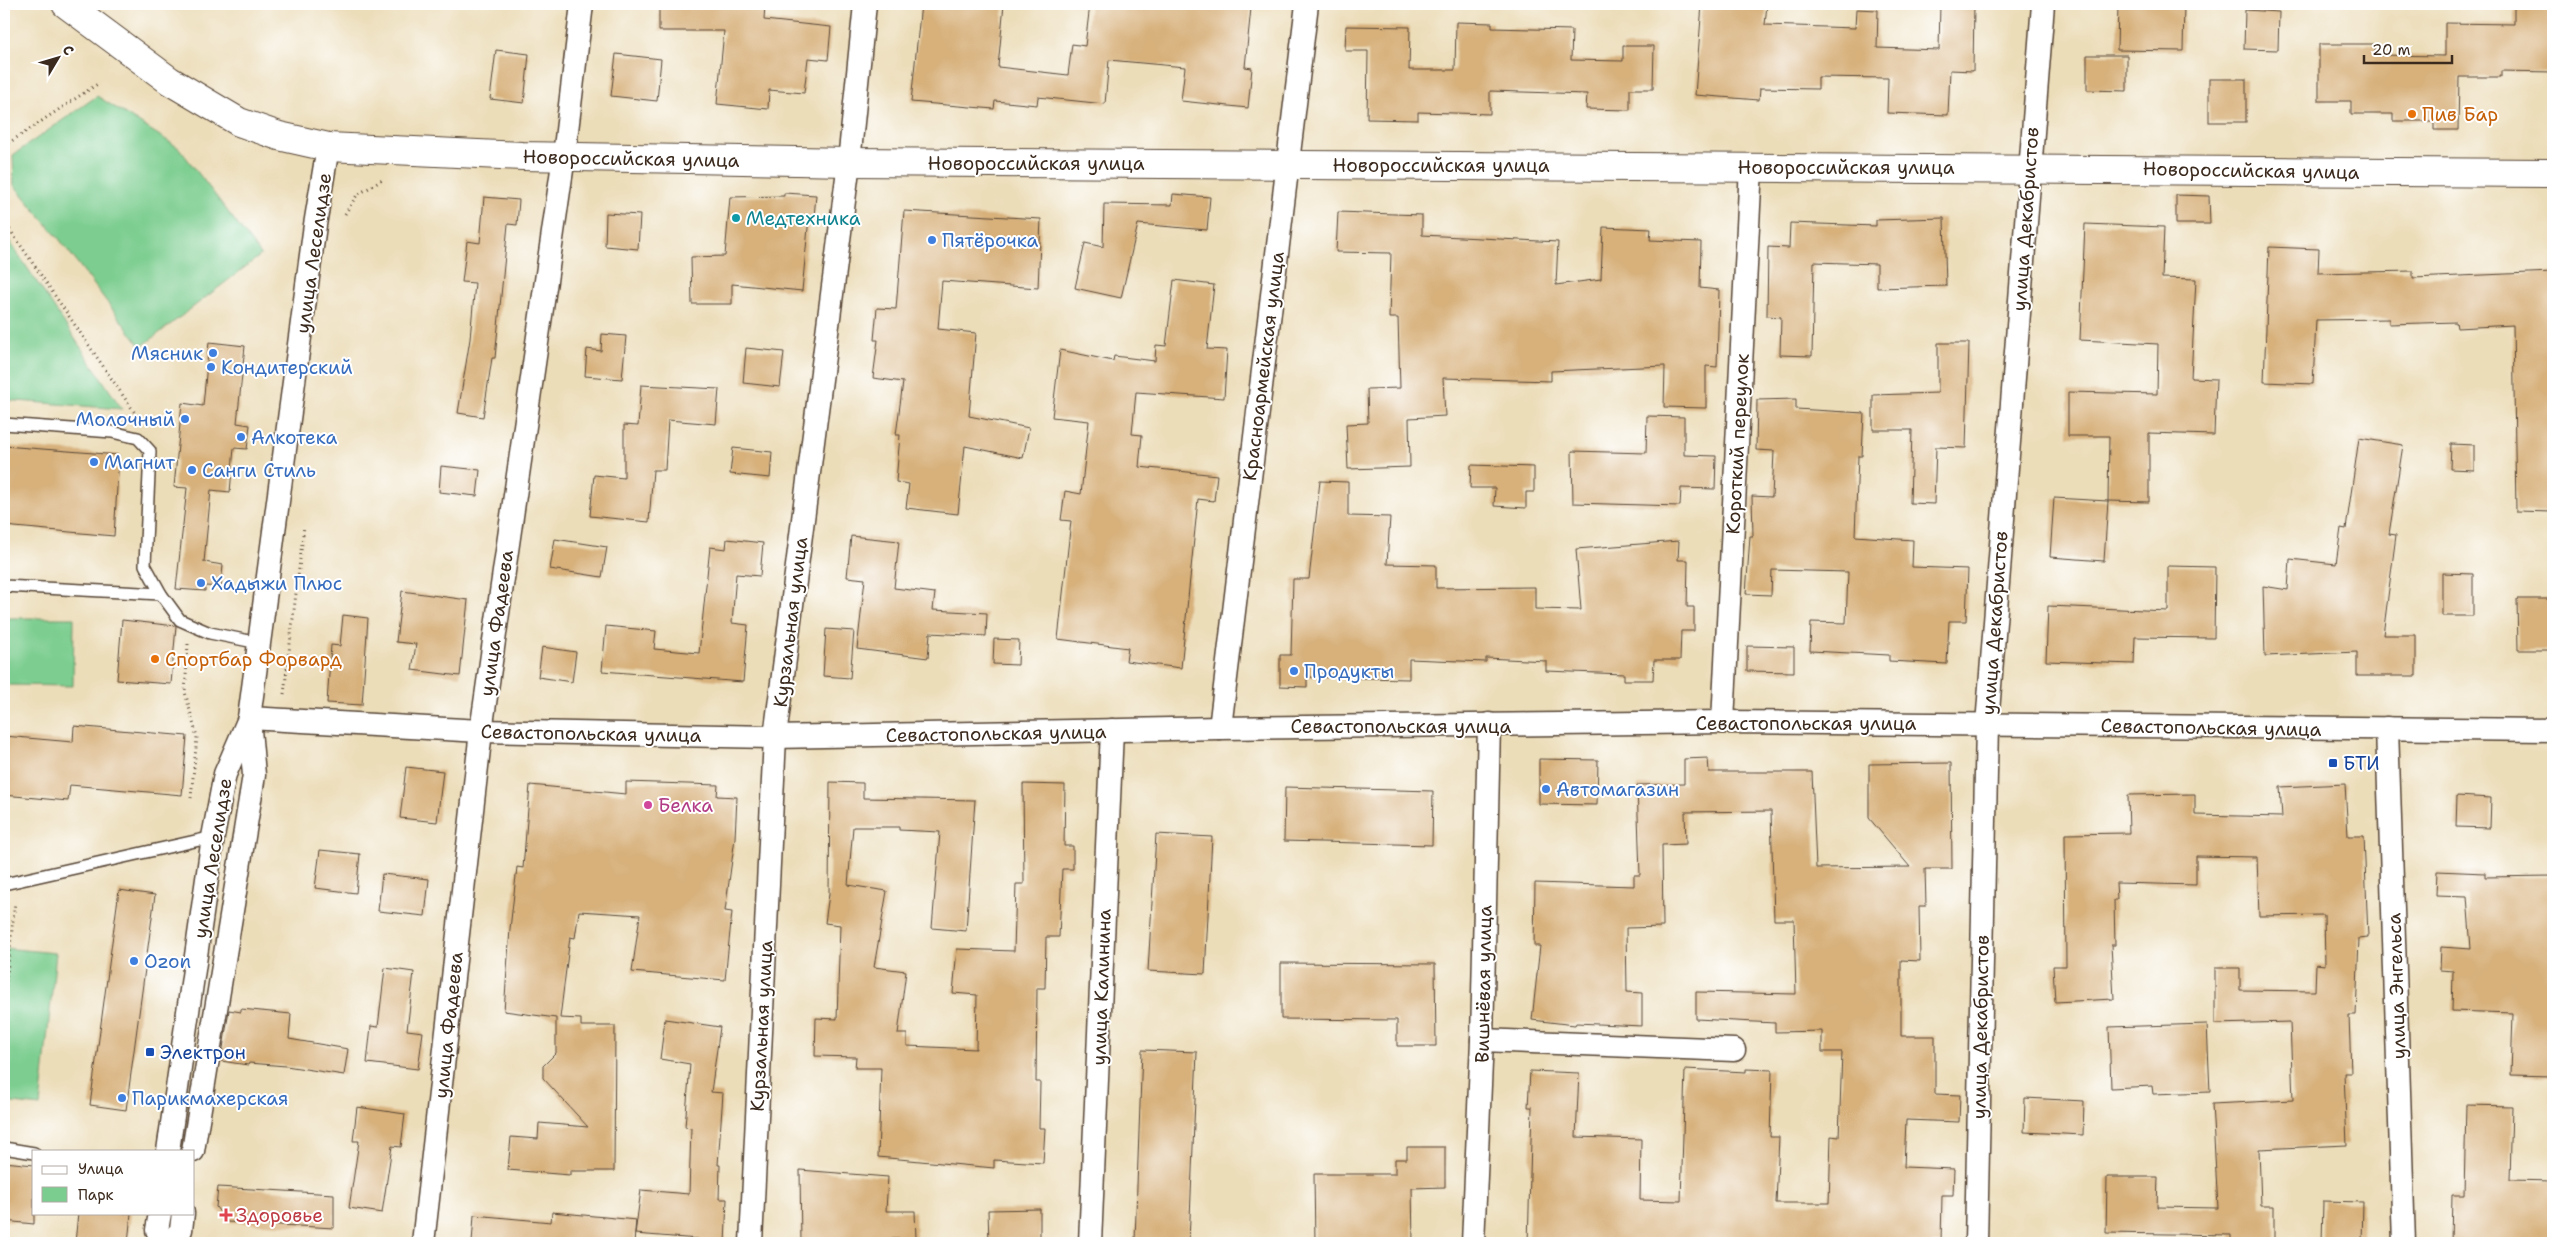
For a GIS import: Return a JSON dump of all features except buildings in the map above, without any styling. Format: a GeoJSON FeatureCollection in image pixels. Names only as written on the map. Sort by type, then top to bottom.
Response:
{"type":"FeatureCollection","features":[{"type":"Feature","properties":{"kind":"street","name":"улица Леселидзе"},"geometry":{"type":"LineString","coordinates":[[66,4],[170,81],[239,122],[279,136],[328,147],[315,225],[249,718],[254,776],[193,1150]]}},
{"type":"Feature","properties":{"kind":"street","name":"улица Фадеева"},"geometry":{"type":"LineString","coordinates":[[423,1243],[481,731],[564,156],[582,4]]}},
{"type":"Feature","properties":{"kind":"street","name":"Курзальная улица"},"geometry":{"type":"LineString","coordinates":[[751,1243],[775,737],[849,162],[865,4]]}},
{"type":"Feature","properties":{"kind":"street","name":"Красноармейская улица"},"geometry":{"type":"LineString","coordinates":[[1220,728],[1307,4]]}},
{"type":"Feature","properties":{"kind":"street","name":"улица Декабристов"},"geometry":{"type":"LineString","coordinates":[[1976,1243],[1987,725],[2043,4]]}},
{"type":"Feature","properties":{"kind":"street","name":"Новороссийская улица"},"geometry":{"type":"LineString","coordinates":[[328,147],[564,156],[849,162],[1287,166],[2029,168],[2553,173]]}},
{"type":"Feature","properties":{"kind":"street","name":"Короткий переулок"},"geometry":{"type":"LineString","coordinates":[[1722,722],[1751,167]]}},
{"type":"Feature","properties":{"kind":"street","name":"улица Леселидзе"},"geometry":{"type":"LineString","coordinates":[[168,1150],[213,837],[225,774],[249,718]]}},
{"type":"Feature","properties":{"kind":"street","name":"Севастопольская улица"},"geometry":{"type":"LineString","coordinates":[[249,718],[481,731],[775,737],[1220,728],[1722,722],[2553,730]]}},
{"type":"Feature","properties":{"kind":"street","name":"Вишнёвая улица"},"geometry":{"type":"LineString","coordinates":[[1473,1243],[1482,1040],[1489,724]]}},
{"type":"Feature","properties":{"kind":"street","name":"улица Энгельса"},"geometry":{"type":"LineString","coordinates":[[2387,728],[2404,1243]]}},
{"type":"Feature","properties":{"kind":"street","name":"улица Калинина"},"geometry":{"type":"LineString","coordinates":[[1090,1243],[1112,730]]}},
{"type":"Feature","properties":{"kind":"street"},"geometry":{"type":"LineString","coordinates":[[1482,1040],[1734,1050]]}},
{"type":"Feature","properties":{"kind":"street"},"geometry":{"type":"LineString","coordinates":[[160,1214],[158,1230],[163,1243]]}},
{"type":"Feature","properties":{"kind":"street"},"geometry":{"type":"LineString","coordinates":[[170,1243],[181,1230],[183,1214]]}},
{"type":"Feature","properties":{"kind":"lane"},"geometry":{"type":"LineString","coordinates":[[4,424],[112,432],[138,438],[150,451],[145,565],[161,594],[180,620],[210,633],[259,643]]}},
{"type":"Feature","properties":{"kind":"lane"},"geometry":{"type":"LineString","coordinates":[[4,586],[161,594]]}},
{"type":"Feature","properties":{"kind":"lane"},"geometry":{"type":"LineString","coordinates":[[4,884],[213,837]]}},
{"type":"Feature","properties":{"kind":"lane"},"geometry":{"type":"LineString","coordinates":[[4,1148],[32,1153]]}},
{"type":"Feature","properties":{"kind":"path"},"geometry":{"type":"LineString","coordinates":[[4,146],[99,83]]}},
{"type":"Feature","properties":{"kind":"path"},"geometry":{"type":"LineString","coordinates":[[344,216],[357,196],[387,178]]}},
{"type":"Feature","properties":{"kind":"path"},"geometry":{"type":"LineString","coordinates":[[4,221],[140,420],[131,420]]}},
{"type":"Feature","properties":{"kind":"path"},"geometry":{"type":"LineString","coordinates":[[279,720],[287,676],[305,517]]}},
{"type":"Feature","properties":{"kind":"path"},"geometry":{"type":"LineString","coordinates":[[185,843],[197,737],[185,692],[189,624]]}},
{"type":"Feature","properties":{"kind":"path"},"geometry":{"type":"LineString","coordinates":[[4,1001],[18,881]]}},
{"type":"Feature","properties":{"kind":"green space"},"geometry":{"type":"Polygon","coordinates":[[[97,96],[179,148],[261,255],[141,347],[60,240],[14,185],[13,155],[97,96]]]}},
{"type":"Feature","properties":{"kind":"green space"},"geometry":{"type":"Polygon","coordinates":[[[4,233],[122,409],[4,400],[4,233]]]}},
{"type":"Feature","properties":{"kind":"green space"},"geometry":{"type":"Polygon","coordinates":[[[4,618],[74,618],[73,686],[4,685],[4,618]]]}},
{"type":"Feature","properties":{"kind":"green space"},"geometry":{"type":"Polygon","coordinates":[[[4,948],[56,953],[40,1106],[4,1102],[4,948]]]}},
{"type":"Feature","properties":{"kind":"place","name":"Пив Бар"},"geometry":{"type":"Point","coordinates":[2412,114]}},
{"type":"Feature","properties":{"kind":"place","name":"Медтехника"},"geometry":{"type":"Point","coordinates":[736,218]}},
{"type":"Feature","properties":{"kind":"place","name":"Пятёрочка"},"geometry":{"type":"Point","coordinates":[932,240]}},
{"type":"Feature","properties":{"kind":"place","name":"Мясник"},"geometry":{"type":"Point","coordinates":[213,353]}},
{"type":"Feature","properties":{"kind":"place","name":"Кондитерский"},"geometry":{"type":"Point","coordinates":[211,367]}},
{"type":"Feature","properties":{"kind":"place","name":"Молочный"},"geometry":{"type":"Point","coordinates":[185,419]}},
{"type":"Feature","properties":{"kind":"place","name":"Алкотека"},"geometry":{"type":"Point","coordinates":[241,437]}},
{"type":"Feature","properties":{"kind":"place","name":"Магнит"},"geometry":{"type":"Point","coordinates":[94,462]}},
{"type":"Feature","properties":{"kind":"place","name":"Санги Стиль"},"geometry":{"type":"Point","coordinates":[192,470]}},
{"type":"Feature","properties":{"kind":"place","name":"Хадыжи Плюс"},"geometry":{"type":"Point","coordinates":[201,583]}},
{"type":"Feature","properties":{"kind":"place","name":"Спортбар Форвард"},"geometry":{"type":"Point","coordinates":[155,659]}},
{"type":"Feature","properties":{"kind":"place","name":"Продукты"},"geometry":{"type":"Point","coordinates":[1294,671]}},
{"type":"Feature","properties":{"kind":"place","name":"БТИ"},"geometry":{"type":"Point","coordinates":[2333,763]}},
{"type":"Feature","properties":{"kind":"place","name":"Автомагазин"},"geometry":{"type":"Point","coordinates":[1546,789]}},
{"type":"Feature","properties":{"kind":"place","name":"Белка"},"geometry":{"type":"Point","coordinates":[648,805]}},
{"type":"Feature","properties":{"kind":"place","name":"Ozon"},"geometry":{"type":"Point","coordinates":[134,961]}},
{"type":"Feature","properties":{"kind":"place","name":"Электрон"},"geometry":{"type":"Point","coordinates":[150,1052]}},
{"type":"Feature","properties":{"kind":"place","name":"Парикмахерская"},"geometry":{"type":"Point","coordinates":[122,1098]}},
{"type":"Feature","properties":{"kind":"place","name":"Здоровье"},"geometry":{"type":"Point","coordinates":[226,1215]}}]}
